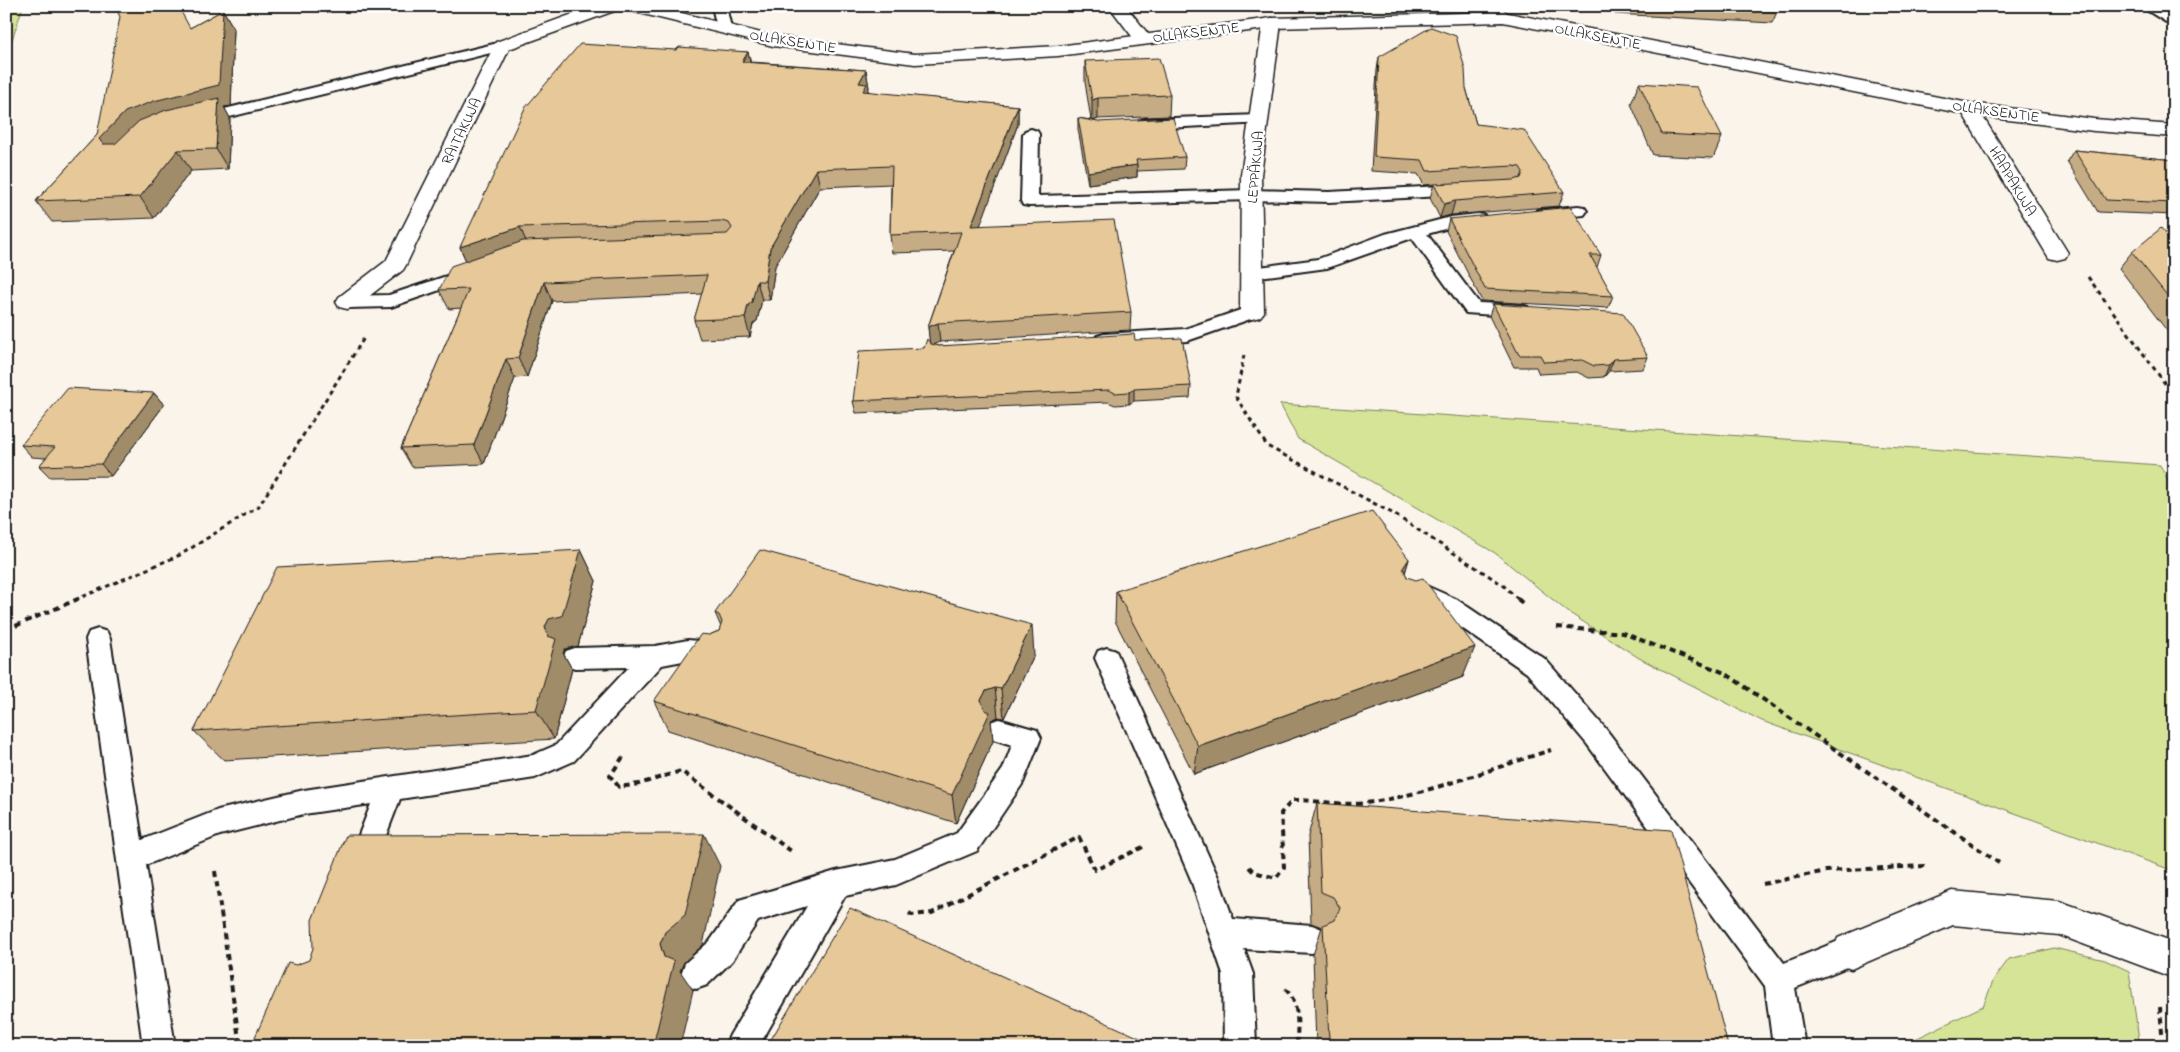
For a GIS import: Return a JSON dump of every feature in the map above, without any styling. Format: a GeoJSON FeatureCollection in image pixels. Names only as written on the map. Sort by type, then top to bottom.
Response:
{"type":"FeatureCollection","features":[{"type":"Feature","properties":{"kind":"street"},"geometry":{"type":"LineString","coordinates":[[502,46],[611,6]]}},
{"type":"Feature","properties":{"kind":"street","name":"OLLAKSENTIE"},"geometry":{"type":"LineString","coordinates":[[633,6],[773,40],[915,59],[1058,51],[1143,38],[1272,23],[1496,12],[1969,109],[2094,125],[2174,131]]}},
{"type":"Feature","properties":{"kind":"street"},"geometry":{"type":"LineString","coordinates":[[1117,6],[1143,38]]}},
{"type":"Feature","properties":{"kind":"street","name":"LEPPÄKUJA"},"geometry":{"type":"LineString","coordinates":[[1252,312],[1251,175],[1272,23]]}},
{"type":"Feature","properties":{"kind":"street","name":"RAITAKUJA"},"geometry":{"type":"LineString","coordinates":[[346,302],[395,265],[502,46]]}},
{"type":"Feature","properties":{"kind":"street","name":"HAAPAKUJA"},"geometry":{"type":"LineString","coordinates":[[1969,109],[2057,253]]}},
{"type":"Feature","properties":{"kind":"street"},"geometry":{"type":"LineString","coordinates":[[1851,951],[1952,908],[2059,918],[2174,960]]}},
{"type":"Feature","properties":{"kind":"lane"},"geometry":{"type":"LineString","coordinates":[[719,6],[724,28]]}},
{"type":"Feature","properties":{"kind":"lane"},"geometry":{"type":"LineString","coordinates":[[2146,6],[2174,23]]}},
{"type":"Feature","properties":{"kind":"lane"},"geometry":{"type":"LineString","coordinates":[[182,123],[502,46]]}},
{"type":"Feature","properties":{"kind":"lane"},"geometry":{"type":"LineString","coordinates":[[1126,125],[1259,120]]}},
{"type":"Feature","properties":{"kind":"lane"},"geometry":{"type":"LineString","coordinates":[[1031,134],[1030,201],[1251,195],[1329,197],[1480,189]]}},
{"type":"Feature","properties":{"kind":"lane"},"geometry":{"type":"LineString","coordinates":[[1529,215],[1578,211]]}},
{"type":"Feature","properties":{"kind":"lane"},"geometry":{"type":"LineString","coordinates":[[1252,273],[1321,264],[1391,238],[1416,231],[1451,222],[1490,218]]}},
{"type":"Feature","properties":{"kind":"lane"},"geometry":{"type":"LineString","coordinates":[[1416,231],[1473,308],[1539,312]]}},
{"type":"Feature","properties":{"kind":"lane"},"geometry":{"type":"LineString","coordinates":[[346,302],[391,301],[491,266]]}},
{"type":"Feature","properties":{"kind":"lane"},"geometry":{"type":"LineString","coordinates":[[1088,341],[1187,335],[1252,312]]}},
{"type":"Feature","properties":{"kind":"lane"},"geometry":{"type":"LineString","coordinates":[[1407,599],[1424,594],[1448,606],[1536,666],[1596,736],[1779,980],[1789,1046]]}},
{"type":"Feature","properties":{"kind":"lane"},"geometry":{"type":"LineString","coordinates":[[98,639],[159,1046]]}},
{"type":"Feature","properties":{"kind":"lane"},"geometry":{"type":"LineString","coordinates":[[575,658],[655,656],[688,650],[720,653]]}},
{"type":"Feature","properties":{"kind":"lane"},"geometry":{"type":"LineString","coordinates":[[131,858],[209,826],[304,802],[535,766],[565,753],[655,656]]}},
{"type":"Feature","properties":{"kind":"lane"},"geometry":{"type":"LineString","coordinates":[[1106,658],[1204,877],[1238,974],[1240,1046]]}},
{"type":"Feature","properties":{"kind":"lane"},"geometry":{"type":"LineString","coordinates":[[696,974],[721,951],[749,910],[836,884],[896,872],[967,842],[1014,775],[1028,738],[999,730]]}},
{"type":"Feature","properties":{"kind":"lane"},"geometry":{"type":"LineString","coordinates":[[352,887],[390,789]]}},
{"type":"Feature","properties":{"kind":"lane"},"geometry":{"type":"LineString","coordinates":[[741,1046],[836,884]]}},
{"type":"Feature","properties":{"kind":"lane"},"geometry":{"type":"LineString","coordinates":[[1223,933],[1312,940]]}},
{"type":"Feature","properties":{"kind":"lane"},"geometry":{"type":"LineString","coordinates":[[1779,980],[1851,951]]}},
{"type":"Feature","properties":{"kind":"path"},"geometry":{"type":"LineString","coordinates":[[2057,253],[2088,277],[2174,396]]}},
{"type":"Feature","properties":{"kind":"path"},"geometry":{"type":"LineString","coordinates":[[6,630],[180,555],[259,506],[364,339],[346,302]]}},
{"type":"Feature","properties":{"kind":"path"},"geometry":{"type":"LineString","coordinates":[[1252,312],[1236,397],[1267,446],[1392,513],[1503,585],[1525,606]]}},
{"type":"Feature","properties":{"kind":"path"},"geometry":{"type":"LineString","coordinates":[[1547,626],[1623,633],[1724,673],[2003,865]]}},
{"type":"Feature","properties":{"kind":"path"},"geometry":{"type":"LineString","coordinates":[[877,876],[887,897],[912,915],[932,913],[1079,837],[1095,870],[1132,851],[1153,844],[1191,847],[1216,846],[1236,854],[1254,872],[1276,878],[1284,868],[1281,813],[1293,800],[1310,799],[1364,804],[1414,794],[1596,736]]}},
{"type":"Feature","properties":{"kind":"path"},"geometry":{"type":"LineString","coordinates":[[627,752],[610,776],[619,787],[639,784],[681,771],[836,884]]}},
{"type":"Feature","properties":{"kind":"path"},"geometry":{"type":"LineString","coordinates":[[209,826],[240,1046]]}},
{"type":"Feature","properties":{"kind":"path"},"geometry":{"type":"LineString","coordinates":[[1762,884],[1826,871],[1935,866]]}},
{"type":"Feature","properties":{"kind":"green space"},"geometry":{"type":"Polygon","coordinates":[[[6,6],[23,6],[6,58],[6,6]]]}},
{"type":"Feature","properties":{"kind":"green space"},"geometry":{"type":"Polygon","coordinates":[[[1280,404],[2160,465],[2174,492],[2174,871],[1762,721],[1639,658],[1568,612],[1495,553],[1298,439],[1280,404]]]}},
{"type":"Feature","properties":{"kind":"green space"},"geometry":{"type":"Polygon","coordinates":[[[2054,948],[2105,960],[2129,971],[2140,1046],[1901,1046],[1983,1006],[1994,979],[2009,959],[2054,948]]]}},
{"type":"Feature","properties":{"kind":"building"},"geometry":{"type":"Polygon","coordinates":[[[115,6],[178,6],[190,28],[223,10],[219,85],[154,101],[125,112],[99,139],[103,144],[115,144],[139,121],[166,110],[219,98],[216,149],[178,150],[140,197],[36,201],[97,135],[120,17],[115,6]]]}},
{"type":"Feature","properties":{"kind":"building"},"geometry":{"type":"Polygon","coordinates":[[[1672,6],[1773,6],[1777,12],[1672,6]]]}},
{"type":"Feature","properties":{"kind":"building"},"geometry":{"type":"Polygon","coordinates":[[[1431,27],[1456,36],[1465,69],[1466,88],[1476,124],[1524,130],[1564,192],[1455,201],[1444,204],[1434,184],[1514,180],[1521,178],[1523,172],[1520,167],[1513,166],[1427,171],[1422,160],[1374,157],[1379,57],[1431,27]]]}},
{"type":"Feature","properties":{"kind":"building"},"geometry":{"type":"Polygon","coordinates":[[[580,44],[676,50],[679,47],[748,52],[742,62],[866,70],[859,83],[867,84],[863,91],[1018,106],[971,226],[1114,220],[1131,312],[938,323],[928,327],[961,232],[890,235],[892,166],[816,169],[770,248],[765,281],[757,281],[752,302],[748,305],[745,318],[694,320],[707,275],[544,282],[518,358],[506,359],[474,445],[401,448],[469,289],[439,290],[451,266],[523,241],[727,234],[732,228],[729,223],[721,221],[520,227],[460,247],[525,108],[580,44]]]}},
{"type":"Feature","properties":{"kind":"building"},"geometry":{"type":"Polygon","coordinates":[[[1159,58],[1170,95],[1098,98],[1092,100],[1085,61],[1159,58]]]}},
{"type":"Feature","properties":{"kind":"building"},"geometry":{"type":"Polygon","coordinates":[[[1639,83],[1697,87],[1722,137],[1662,134],[1639,83]]]}},
{"type":"Feature","properties":{"kind":"building"},"geometry":{"type":"Polygon","coordinates":[[[1078,118],[1098,122],[1173,118],[1185,157],[1136,160],[1137,165],[1088,172],[1078,118]]]}},
{"type":"Feature","properties":{"kind":"building"},"geometry":{"type":"Polygon","coordinates":[[[2074,150],[2174,160],[2174,203],[2106,200],[2074,150]]]}},
{"type":"Feature","properties":{"kind":"building"},"geometry":{"type":"Polygon","coordinates":[[[1571,207],[1601,255],[1590,255],[1613,296],[1485,289],[1449,219],[1571,207]]]}},
{"type":"Feature","properties":{"kind":"building"},"geometry":{"type":"Polygon","coordinates":[[[2161,228],[2174,243],[2174,304],[2132,252],[2161,228]]]}},
{"type":"Feature","properties":{"kind":"building"},"geometry":{"type":"Polygon","coordinates":[[[1493,304],[1623,313],[1648,357],[1614,359],[1609,365],[1594,366],[1582,360],[1544,362],[1540,355],[1519,355],[1493,304]]]}},
{"type":"Feature","properties":{"kind":"building"},"geometry":{"type":"Polygon","coordinates":[[[1134,334],[1135,340],[1182,338],[1191,386],[1134,389],[1129,392],[1115,393],[1109,390],[853,401],[859,351],[924,348],[927,339],[931,344],[939,346],[1134,334]]]}},
{"type":"Feature","properties":{"kind":"building"},"geometry":{"type":"Polygon","coordinates":[[[68,388],[154,393],[101,464],[39,466],[55,447],[21,445],[68,388]]]}},
{"type":"Feature","properties":{"kind":"building"},"geometry":{"type":"Polygon","coordinates":[[[1372,511],[1409,559],[1403,568],[1407,577],[1416,580],[1423,578],[1475,647],[1198,746],[1116,591],[1372,511]]]}},
{"type":"Feature","properties":{"kind":"building"},"geometry":{"type":"Polygon","coordinates":[[[581,550],[562,616],[549,619],[545,627],[548,636],[556,639],[536,710],[194,731],[277,567],[581,550]]]}},
{"type":"Feature","properties":{"kind":"building"},"geometry":{"type":"Polygon","coordinates":[[[760,550],[1032,625],[1001,689],[995,688],[986,691],[981,700],[985,710],[990,712],[952,795],[654,701],[701,634],[709,635],[719,631],[722,622],[719,615],[715,613],[760,550]]]}},
{"type":"Feature","properties":{"kind":"building"},"geometry":{"type":"Polygon","coordinates":[[[1317,803],[1671,830],[1728,1046],[1409,1046],[1329,1039],[1323,925],[1334,920],[1340,908],[1333,897],[1321,892],[1317,803]]]}},
{"type":"Feature","properties":{"kind":"building"},"geometry":{"type":"Polygon","coordinates":[[[704,834],[685,915],[665,932],[660,944],[664,957],[674,961],[653,1046],[251,1046],[288,963],[296,965],[309,960],[313,948],[312,920],[346,835],[704,834]]]}},
{"type":"Feature","properties":{"kind":"building"},"geometry":{"type":"Polygon","coordinates":[[[850,908],[1158,1046],[767,1046],[850,908]]]}}]}
